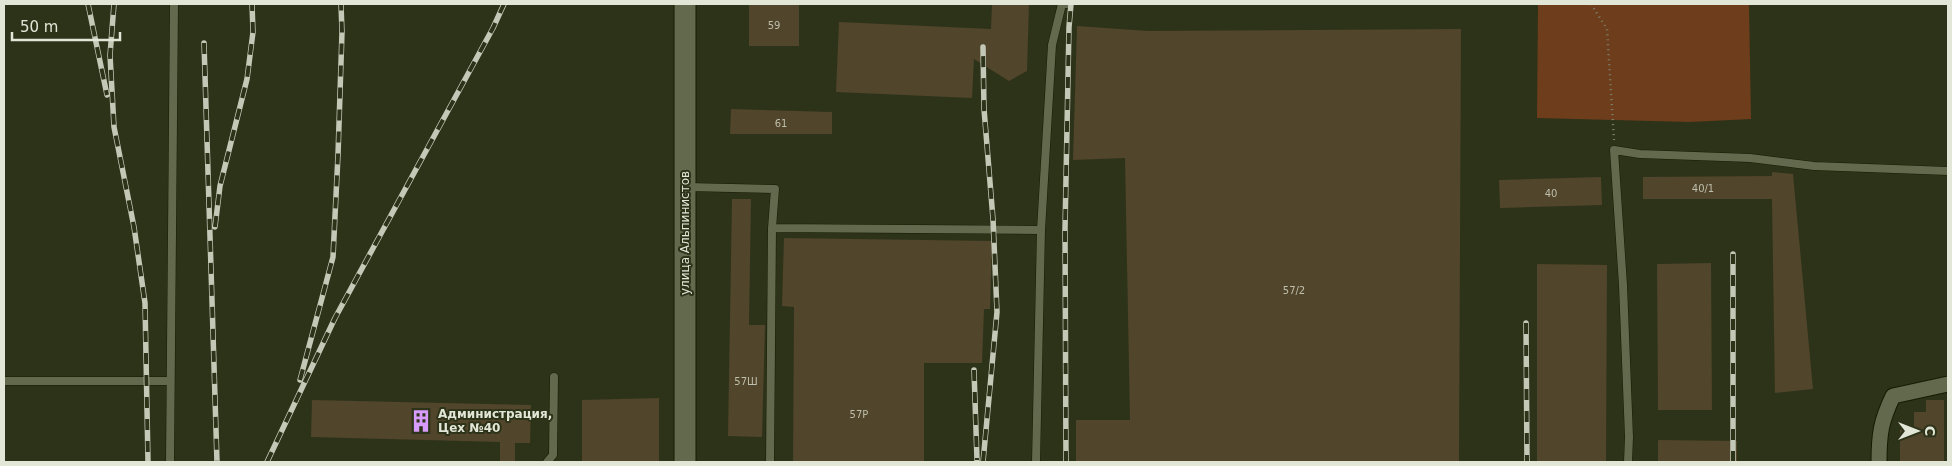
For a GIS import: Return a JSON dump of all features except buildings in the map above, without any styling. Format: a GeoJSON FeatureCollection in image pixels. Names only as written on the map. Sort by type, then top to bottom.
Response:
{"type":"FeatureCollection","features":[{"type":"Feature","properties":{"kind":"main road","name":"улица Альпинистов"},"geometry":{"type":"LineString","coordinates":[[685,4],[685,462]]}},
{"type":"Feature","properties":{"kind":"street"},"geometry":{"type":"LineString","coordinates":[[1879,462],[1879,439],[1883,416],[1893,396],[1948,384]]}},
{"type":"Feature","properties":{"kind":"lane"},"geometry":{"type":"LineString","coordinates":[[170,462],[174,4]]}},
{"type":"Feature","properties":{"kind":"lane"},"geometry":{"type":"LineString","coordinates":[[1036,462],[1041,230],[1052,45],[1062,4],[1067,4]]}},
{"type":"Feature","properties":{"kind":"lane"},"geometry":{"type":"LineString","coordinates":[[1628,462],[1629,437],[1623,285],[1614,150],[1640,154],[1750,158],[1814,166],[1948,171]]}},
{"type":"Feature","properties":{"kind":"lane"},"geometry":{"type":"LineString","coordinates":[[685,187],[775,190],[772,228],[770,462]]}},
{"type":"Feature","properties":{"kind":"lane"},"geometry":{"type":"LineString","coordinates":[[772,228],[1041,230]]}},
{"type":"Feature","properties":{"kind":"lane"},"geometry":{"type":"LineString","coordinates":[[547,462],[553,455],[554,376]]}},
{"type":"Feature","properties":{"kind":"lane"},"geometry":{"type":"LineString","coordinates":[[4,381],[170,381]]}},
{"type":"Feature","properties":{"kind":"path"},"geometry":{"type":"LineString","coordinates":[[1591,4],[1607,29],[1614,150]]}},
{"type":"Feature","properties":{"kind":"shaded area"},"geometry":{"type":"Polygon","coordinates":[[[1538,4],[1749,4],[1751,119],[1690,122],[1537,118],[1538,4]]]}},
{"type":"Feature","properties":{"kind":"railway"},"geometry":{"type":"LineString","coordinates":[[88,4],[107,95]]}},
{"type":"Feature","properties":{"kind":"railway"},"geometry":{"type":"LineString","coordinates":[[114,4],[110,55],[114,127],[134,227],[145,303],[148,462]]}},
{"type":"Feature","properties":{"kind":"railway"},"geometry":{"type":"LineString","coordinates":[[215,227],[220,186],[247,79],[253,32],[252,4]]}},
{"type":"Feature","properties":{"kind":"railway"},"geometry":{"type":"LineString","coordinates":[[300,380],[333,257],[342,32],[341,4]]}},
{"type":"Feature","properties":{"kind":"railway"},"geometry":{"type":"LineString","coordinates":[[267,462],[335,318],[493,28],[504,4]]}},
{"type":"Feature","properties":{"kind":"railway"},"geometry":{"type":"LineString","coordinates":[[1066,462],[1065,229],[1071,4]]}},
{"type":"Feature","properties":{"kind":"railway"},"geometry":{"type":"LineString","coordinates":[[204,43],[217,462]]}},
{"type":"Feature","properties":{"kind":"railway"},"geometry":{"type":"LineString","coordinates":[[983,47],[984,109],[993,219],[997,312],[983,462]]}},
{"type":"Feature","properties":{"kind":"railway"},"geometry":{"type":"LineString","coordinates":[[1733,254],[1733,462]]}},
{"type":"Feature","properties":{"kind":"railway"},"geometry":{"type":"LineString","coordinates":[[1526,323],[1527,462]]}},
{"type":"Feature","properties":{"kind":"railway"},"geometry":{"type":"LineString","coordinates":[[974,370],[977,460]]}},
{"type":"Feature","properties":{"kind":"place","name":"Администрация, Цех №40"},"geometry":{"type":"Point","coordinates":[421,421]}}]}
